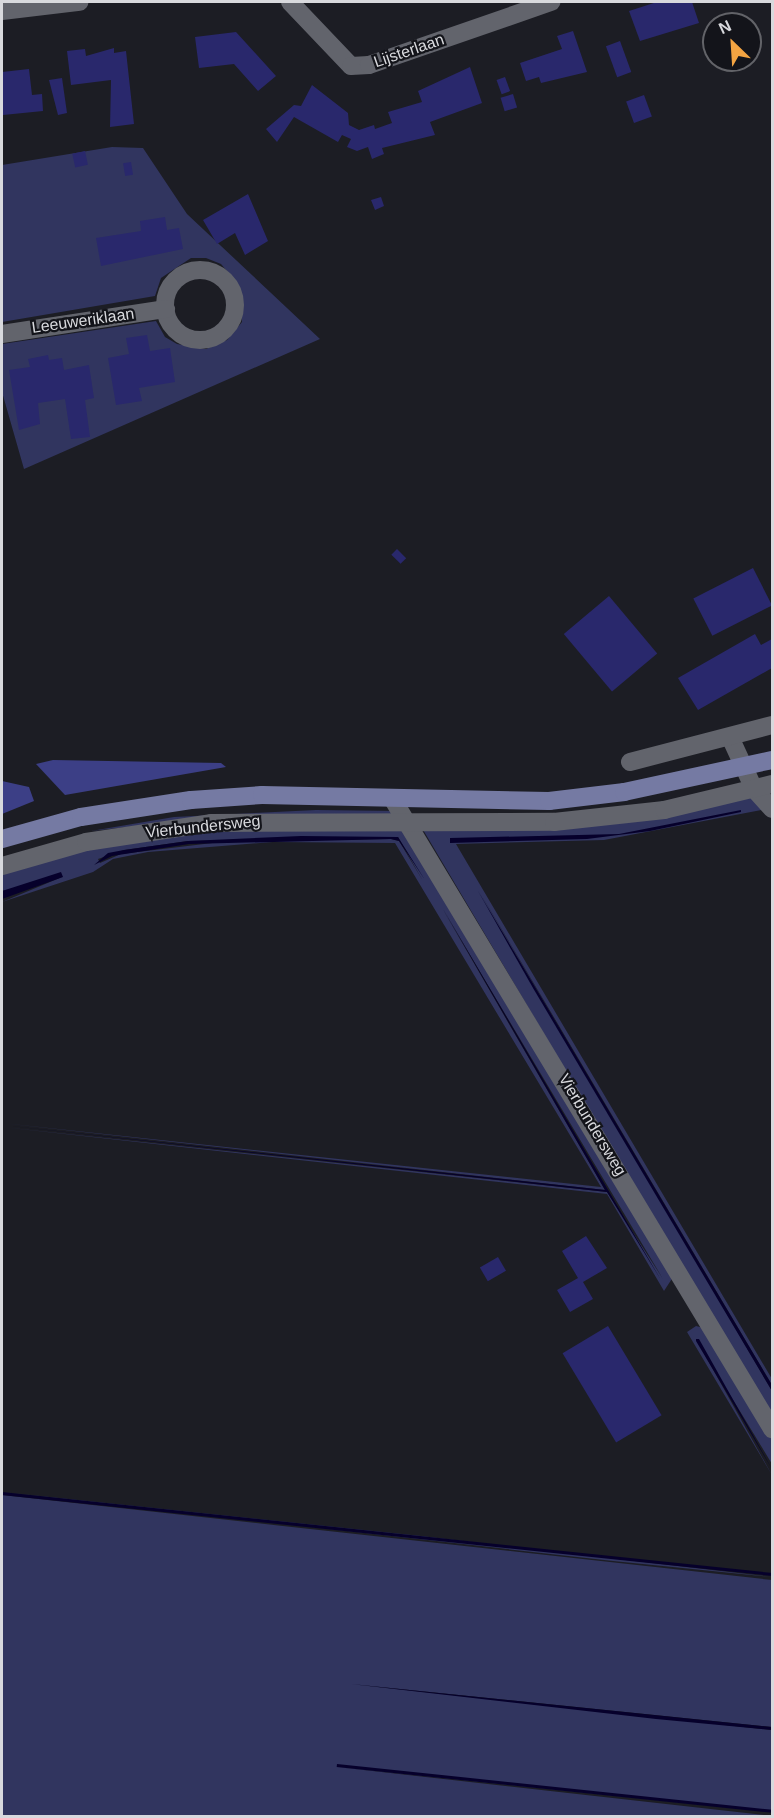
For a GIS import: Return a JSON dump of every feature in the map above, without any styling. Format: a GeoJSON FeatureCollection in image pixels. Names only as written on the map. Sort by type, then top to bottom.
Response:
{"type":"FeatureCollection","features":[{"type":"Feature","properties":{"kind":"main road","name":"Vierbundersweg"},"geometry":{"type":"LineString","coordinates":[[2,839],[81,817],[191,800],[262,795],[549,801],[743,769],[772,760]]}},
{"type":"Feature","properties":{"kind":"street"},"geometry":{"type":"LineString","coordinates":[[2,12],[79,2]]}},
{"type":"Feature","properties":{"kind":"street","name":"Lijsterlaan"},"geometry":{"type":"LineString","coordinates":[[290,2],[351,66],[369,65],[551,2]]}},
{"type":"Feature","properties":{"kind":"street","name":"Leeuweriklaan"},"geometry":{"type":"LineString","coordinates":[[2,334],[166,309]]}},
{"type":"Feature","properties":{"kind":"street"},"geometry":{"type":"LineString","coordinates":[[630,762],[772,725]]}},
{"type":"Feature","properties":{"kind":"street"},"geometry":{"type":"LineString","coordinates":[[730,737],[754,789],[772,808]]}},
{"type":"Feature","properties":{"kind":"street","name":"Vierbundersweg"},"geometry":{"type":"LineString","coordinates":[[2,866],[86,842],[211,823],[334,819],[409,823],[612,818],[772,784]]}},
{"type":"Feature","properties":{"kind":"street","name":"Vierbundersweg"},"geometry":{"type":"LineString","coordinates":[[393,798],[772,1429]]}},
{"type":"Feature","properties":{"kind":"shaded area"},"geometry":{"type":"Polygon","coordinates":[[[112,147],[143,148],[187,214],[320,339],[24,469],[2,392],[2,344],[156,321],[165,337],[177,344],[206,349],[227,340],[242,322],[238,284],[221,264],[206,258],[191,258],[161,278],[155,296],[2,322],[2,165],[112,147]]]}},
{"type":"Feature","properties":{"kind":"shaded area"},"geometry":{"type":"Polygon","coordinates":[[[53,760],[221,763],[226,767],[65,795],[36,764],[53,760]]]}},
{"type":"Feature","properties":{"kind":"shaded area"},"geometry":{"type":"Polygon","coordinates":[[[2,781],[29,787],[34,801],[2,814],[2,781]]]}},
{"type":"Feature","properties":{"kind":"shaded area"},"geometry":{"type":"Polygon","coordinates":[[[749,797],[767,809],[604,840],[456,844],[772,1379],[772,1385],[479,891],[772,1391],[772,1419],[422,828],[749,797]]]}},
{"type":"Feature","properties":{"kind":"shaded area"},"geometry":{"type":"Polygon","coordinates":[[[316,810],[399,811],[402,815],[246,814],[91,831],[174,817],[316,810]]]}},
{"type":"Feature","properties":{"kind":"shaded area"},"geometry":{"type":"Polygon","coordinates":[[[741,810],[741,812],[650,831],[587,839],[450,843],[450,838],[619,834],[741,810]]]}},
{"type":"Feature","properties":{"kind":"shaded area"},"geometry":{"type":"Polygon","coordinates":[[[409,828],[675,1274],[664,1291],[607,1194],[2,1127],[607,1192],[663,1279],[442,908],[605,1190],[2,1123],[601,1187],[395,843],[273,842],[148,852],[113,859],[93,872],[2,902],[62,877],[2,891],[2,873],[81,850],[195,832],[409,828]],[[398,837],[188,841],[124,850],[98,859],[100,863],[121,854],[229,841],[391,839],[399,841],[423,881],[398,837]]]}},
{"type":"Feature","properties":{"kind":"shaded area"},"geometry":{"type":"Polygon","coordinates":[[[301,836],[398,837],[425,880],[399,841],[391,839],[189,844],[112,856],[94,865],[108,853],[188,841],[301,836]]]}},
{"type":"Feature","properties":{"kind":"shaded area"},"geometry":{"type":"Polygon","coordinates":[[[61,872],[63,877],[2,899],[2,891],[61,872]]]}},
{"type":"Feature","properties":{"kind":"shaded area"},"geometry":{"type":"Polygon","coordinates":[[[478,891],[772,1385],[772,1391],[533,988],[478,891]]]}},
{"type":"Feature","properties":{"kind":"shaded area"},"geometry":{"type":"Polygon","coordinates":[[[442,907],[661,1280],[607,1192],[2,1125],[605,1190],[442,907]]]}},
{"type":"Feature","properties":{"kind":"shaded area"},"geometry":{"type":"Polygon","coordinates":[[[696,1326],[708,1329],[772,1438],[772,1464],[696,1339],[772,1475],[687,1332],[696,1326]]]}},
{"type":"Feature","properties":{"kind":"shaded area"},"geometry":{"type":"Polygon","coordinates":[[[699,1339],[772,1469],[696,1341],[699,1339]]]}},
{"type":"Feature","properties":{"kind":"shaded area"},"geometry":{"type":"Polygon","coordinates":[[[2,1492],[421,1536],[772,1577],[613,1561],[2,1492]]]}},
{"type":"Feature","properties":{"kind":"shaded area"},"geometry":{"type":"Polygon","coordinates":[[[2,1492],[772,1573],[772,1576],[2,1495],[2,1492]]]}},
{"type":"Feature","properties":{"kind":"shaded area"},"geometry":{"type":"Polygon","coordinates":[[[2,1495],[772,1580],[772,1727],[351,1684],[772,1730],[772,1812],[337,1767],[772,1816],[2,1816],[2,1495]]]}},
{"type":"Feature","properties":{"kind":"shaded area"},"geometry":{"type":"Polygon","coordinates":[[[351,1684],[772,1727],[772,1730],[656,1719],[351,1684]]]}},
{"type":"Feature","properties":{"kind":"shaded area"},"geometry":{"type":"Polygon","coordinates":[[[337,1764],[772,1810],[772,1813],[337,1767],[337,1764]]]}},
{"type":"Feature","properties":{"kind":"building"},"geometry":{"type":"Polygon","coordinates":[[[657,2],[692,2],[699,23],[640,41],[629,11],[657,2]]]}},
{"type":"Feature","properties":{"kind":"building"},"geometry":{"type":"Polygon","coordinates":[[[573,31],[587,72],[541,83],[539,77],[526,81],[520,63],[562,49],[557,36],[573,31]]]}},
{"type":"Feature","properties":{"kind":"building"},"geometry":{"type":"Polygon","coordinates":[[[236,32],[276,76],[258,91],[234,64],[199,68],[195,37],[236,32]]]}},
{"type":"Feature","properties":{"kind":"building"},"geometry":{"type":"Polygon","coordinates":[[[620,41],[631,72],[617,77],[606,46],[620,41]]]}},
{"type":"Feature","properties":{"kind":"building"},"geometry":{"type":"Polygon","coordinates":[[[114,48],[114,53],[126,51],[134,124],[110,127],[111,80],[71,85],[67,51],[85,49],[86,56],[114,48]]]}},
{"type":"Feature","properties":{"kind":"building"},"geometry":{"type":"Polygon","coordinates":[[[470,67],[482,103],[430,122],[435,135],[382,148],[384,154],[372,159],[368,147],[357,151],[347,147],[351,139],[342,135],[338,142],[294,117],[277,142],[266,129],[294,105],[301,106],[312,85],[348,113],[349,125],[359,130],[374,125],[375,129],[392,123],[388,112],[422,102],[418,91],[470,67]]]}},
{"type":"Feature","properties":{"kind":"building"},"geometry":{"type":"Polygon","coordinates":[[[29,69],[32,95],[42,94],[43,111],[3,115],[2,72],[29,69]]]}},
{"type":"Feature","properties":{"kind":"building"},"geometry":{"type":"Polygon","coordinates":[[[505,77],[510,91],[502,94],[497,80],[505,77]]]}},
{"type":"Feature","properties":{"kind":"building"},"geometry":{"type":"Polygon","coordinates":[[[62,78],[67,113],[58,115],[49,80],[62,78]]]}},
{"type":"Feature","properties":{"kind":"building"},"geometry":{"type":"Polygon","coordinates":[[[513,94],[517,107],[505,111],[501,98],[513,94]]]}},
{"type":"Feature","properties":{"kind":"building"},"geometry":{"type":"Polygon","coordinates":[[[644,95],[652,117],[634,123],[626,101],[644,95]]]}},
{"type":"Feature","properties":{"kind":"building"},"geometry":{"type":"Polygon","coordinates":[[[85,151],[88,165],[75,167],[72,154],[85,151]]]}},
{"type":"Feature","properties":{"kind":"building"},"geometry":{"type":"Polygon","coordinates":[[[131,162],[133,175],[125,176],[123,163],[131,162]]]}},
{"type":"Feature","properties":{"kind":"building"},"geometry":{"type":"Polygon","coordinates":[[[248,194],[268,241],[245,255],[235,233],[217,244],[203,220],[248,194]]]}},
{"type":"Feature","properties":{"kind":"building"},"geometry":{"type":"Polygon","coordinates":[[[381,197],[384,206],[375,210],[371,200],[381,197]]]}},
{"type":"Feature","properties":{"kind":"building"},"geometry":{"type":"Polygon","coordinates":[[[165,217],[167,230],[179,228],[183,249],[101,266],[96,238],[141,231],[140,221],[165,217]]]}},
{"type":"Feature","properties":{"kind":"building"},"geometry":{"type":"Polygon","coordinates":[[[147,335],[150,351],[170,348],[175,382],[139,388],[142,401],[116,405],[108,358],[129,354],[126,338],[147,335]]]}},
{"type":"Feature","properties":{"kind":"building"},"geometry":{"type":"Polygon","coordinates":[[[48,355],[49,360],[62,358],[64,370],[89,365],[94,398],[85,400],[90,437],[71,439],[65,399],[38,403],[40,424],[19,430],[9,370],[30,367],[28,359],[48,355]]]}},
{"type":"Feature","properties":{"kind":"building"},"geometry":{"type":"Polygon","coordinates":[[[397,549],[406,558],[401,564],[391,555],[397,549]]]}},
{"type":"Feature","properties":{"kind":"building"},"geometry":{"type":"Polygon","coordinates":[[[753,568],[772,605],[712,636],[693,598],[753,568]]]}},
{"type":"Feature","properties":{"kind":"building"},"geometry":{"type":"Polygon","coordinates":[[[609,596],[657,653],[612,691],[564,634],[609,596]]]}},
{"type":"Feature","properties":{"kind":"building"},"geometry":{"type":"Polygon","coordinates":[[[755,634],[761,645],[772,639],[772,668],[698,710],[678,678],[755,634]]]}},
{"type":"Feature","properties":{"kind":"building"},"geometry":{"type":"Polygon","coordinates":[[[586,1236],[607,1268],[583,1282],[593,1299],[570,1312],[557,1290],[578,1278],[562,1251],[586,1236]]]}},
{"type":"Feature","properties":{"kind":"building"},"geometry":{"type":"Polygon","coordinates":[[[498,1257],[506,1271],[488,1281],[480,1268],[498,1257]]]}},
{"type":"Feature","properties":{"kind":"building"},"geometry":{"type":"Polygon","coordinates":[[[608,1326],[662,1415],[616,1442],[563,1353],[608,1326]]]}}]}
